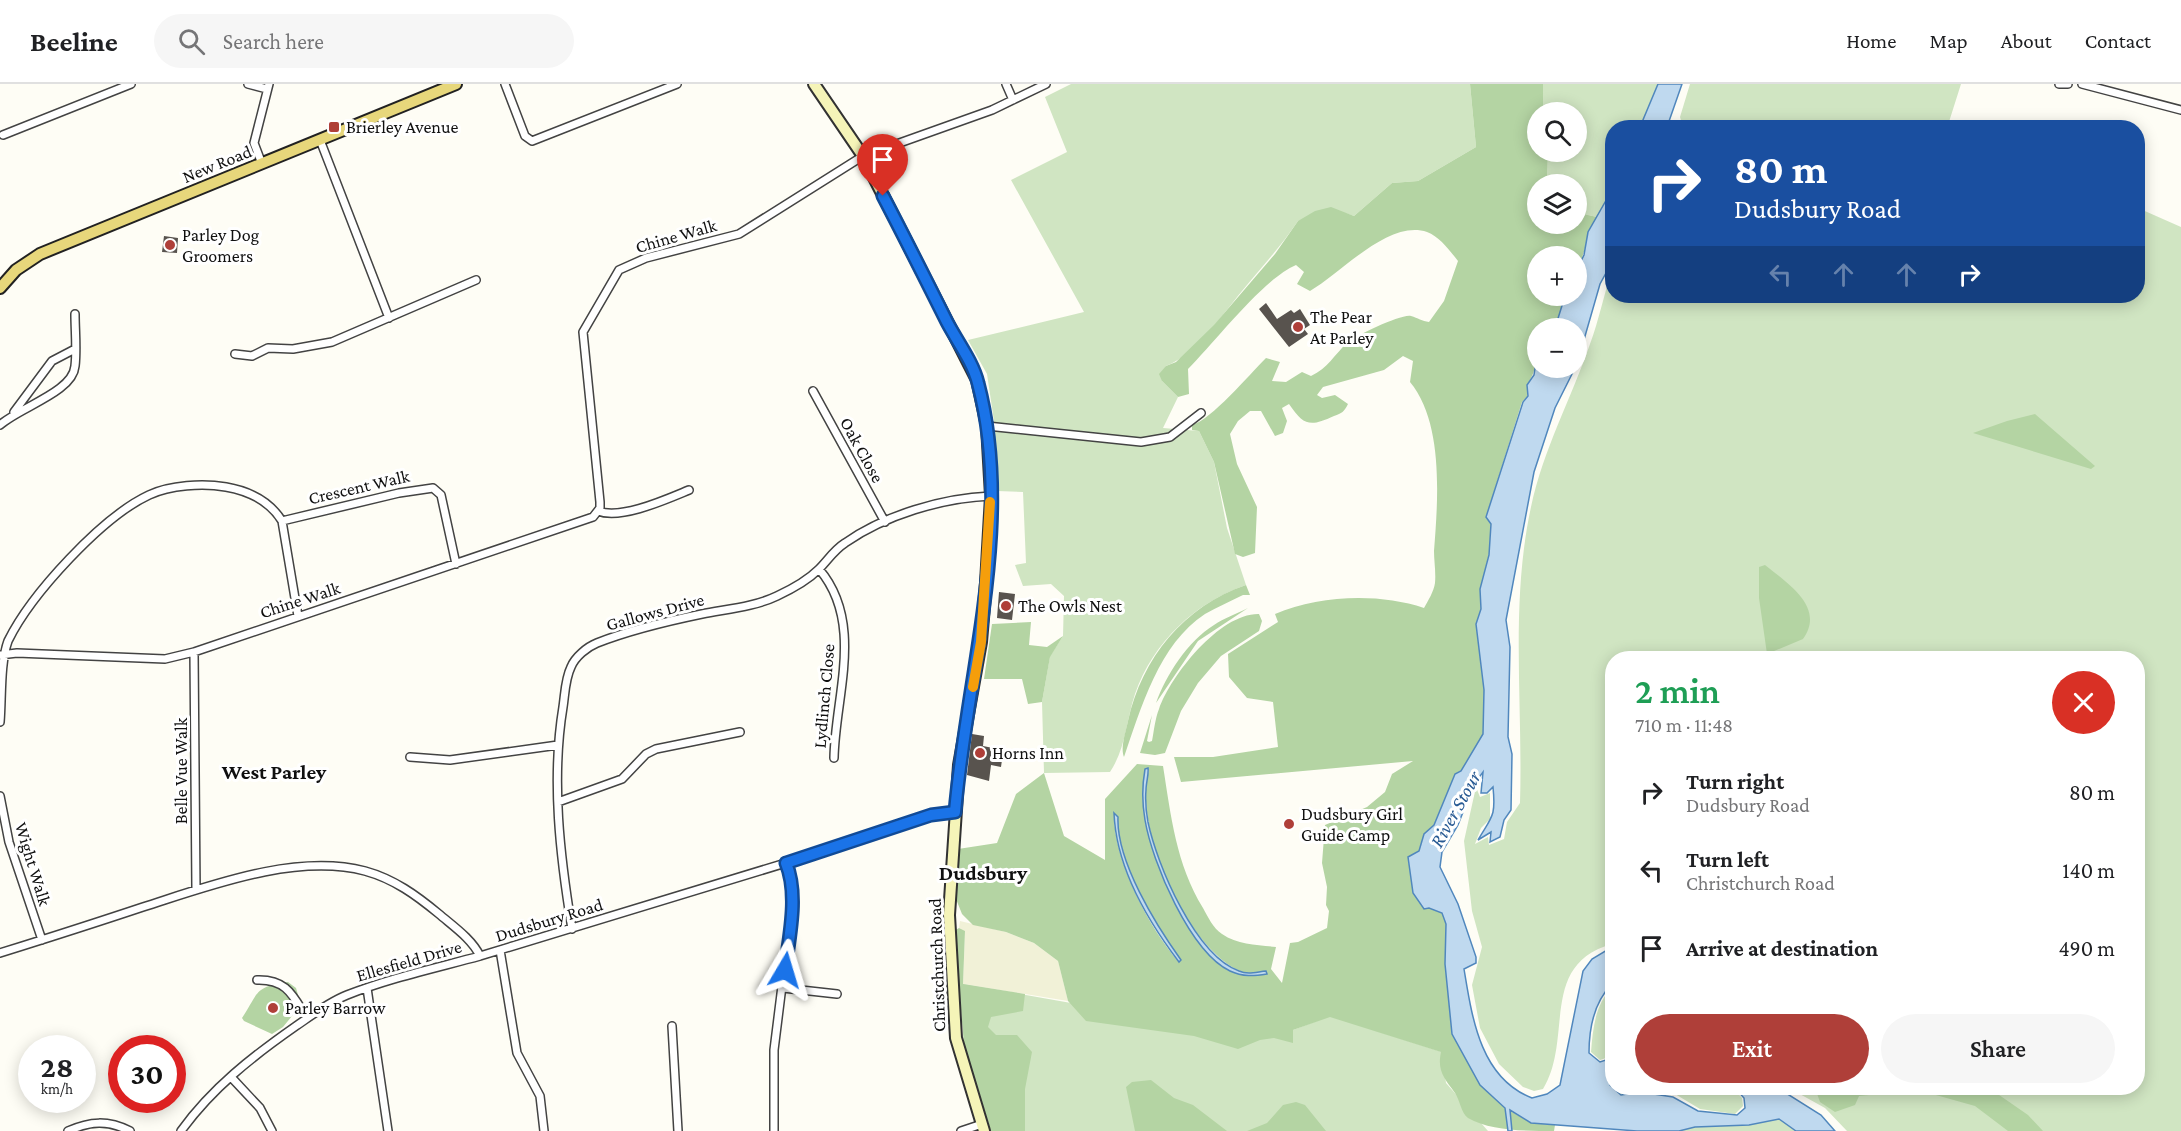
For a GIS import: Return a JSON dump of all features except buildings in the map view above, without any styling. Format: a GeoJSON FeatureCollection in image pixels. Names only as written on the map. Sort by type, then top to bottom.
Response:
{"type":"FeatureCollection","features":[{"type":"Feature","properties":{"kind":"main road","name":"New Road"},"geometry":{"type":"LineString","coordinates":[[0,288],[16,270],[40,254],[456,84]]}},
{"type":"Feature","properties":{"kind":"main road","name":"Christchurch Road"},"geometry":{"type":"LineString","coordinates":[[814,84],[863,156],[977,380],[987,426],[990,496],[981,642],[959,765],[949,926],[956,1038],[983,1128]]}},
{"type":"Feature","properties":{"kind":"street"},"geometry":{"type":"LineString","coordinates":[[3,135],[131,84]]}},
{"type":"Feature","properties":{"kind":"street"},"geometry":{"type":"LineString","coordinates":[[248,84],[268,87],[254,143],[262,164]]}},
{"type":"Feature","properties":{"kind":"street"},"geometry":{"type":"LineString","coordinates":[[505,84],[525,136],[532,141],[677,84]]}},
{"type":"Feature","properties":{"kind":"street"},"geometry":{"type":"LineString","coordinates":[[1006,84],[1013,100]]}},
{"type":"Feature","properties":{"kind":"street","name":"Chine Walk"},"geometry":{"type":"LineString","coordinates":[[2,654],[165,659],[194,652],[593,517],[598,511],[600,502],[583,332],[619,270],[646,258],[739,234],[863,156],[992,110],[1046,84]]}},
{"type":"Feature","properties":{"kind":"street"},"geometry":{"type":"LineString","coordinates":[[2059,84],[2068,84]]}},
{"type":"Feature","properties":{"kind":"street"},"geometry":{"type":"LineString","coordinates":[[2082,84],[2181,110]]}},
{"type":"Feature","properties":{"kind":"street"},"geometry":{"type":"LineString","coordinates":[[320,140],[389,318]]}},
{"type":"Feature","properties":{"kind":"street"},"geometry":{"type":"LineString","coordinates":[[235,354],[252,356],[268,348],[293,349],[332,342],[476,280]]}},
{"type":"Feature","properties":{"kind":"street"},"geometry":{"type":"LineString","coordinates":[[12,414],[58,391],[70,381],[75,368],[75,314]]}},
{"type":"Feature","properties":{"kind":"street"},"geometry":{"type":"LineString","coordinates":[[0,425],[12,414],[46,366],[57,356],[75,349]]}},
{"type":"Feature","properties":{"kind":"street","name":"Oak Close"},"geometry":{"type":"LineString","coordinates":[[813,391],[885,522]]}},
{"type":"Feature","properties":{"kind":"street"},"geometry":{"type":"LineString","coordinates":[[987,426],[1141,442],[1170,437],[1200,413]]}},
{"type":"Feature","properties":{"kind":"street"},"geometry":{"type":"LineString","coordinates":[[0,722],[2,654],[18,626],[53,578],[74,555],[109,522],[149,495],[162,490],[195,486],[238,489],[258,497],[277,513],[282,521],[298,616]]}},
{"type":"Feature","properties":{"kind":"street","name":"Crescent Walk"},"geometry":{"type":"LineString","coordinates":[[282,521],[399,493],[433,488],[441,495],[456,564]]}},
{"type":"Feature","properties":{"kind":"street","name":"Chine Walk"},"geometry":{"type":"LineString","coordinates":[[598,511],[606,514],[648,506],[690,490]]}},
{"type":"Feature","properties":{"kind":"street","name":"Gallows Drive"},"geometry":{"type":"LineString","coordinates":[[572,929],[558,802],[558,745],[571,665],[587,648],[619,636],[698,615],[764,602],[801,583],[819,570],[844,543],[885,522],[948,502],[990,496]]}},
{"type":"Feature","properties":{"kind":"street","name":"Lydlinch Close"},"geometry":{"type":"LineString","coordinates":[[819,570],[832,590],[842,618],[846,651],[834,758]]}},
{"type":"Feature","properties":{"kind":"street","name":"Belle Vue Walk"},"geometry":{"type":"LineString","coordinates":[[194,652],[196,890]]}},
{"type":"Feature","properties":{"kind":"street"},"geometry":{"type":"LineString","coordinates":[[558,802],[622,779],[646,754],[656,750],[740,732]]}},
{"type":"Feature","properties":{"kind":"street"},"geometry":{"type":"LineString","coordinates":[[410,757],[450,760],[558,745]]}},
{"type":"Feature","properties":{"kind":"street","name":"Wight Walk"},"geometry":{"type":"LineString","coordinates":[[0,796],[9,842],[42,940]]}},
{"type":"Feature","properties":{"kind":"street","name":"Dudsbury Road"},"geometry":{"type":"LineString","coordinates":[[0,953],[196,890],[290,867],[363,871],[388,879],[414,893],[473,945],[480,956],[786,863],[931,815],[955,812]]}},
{"type":"Feature","properties":{"kind":"street"},"geometry":{"type":"LineString","coordinates":[[774,1131],[774,1050],[792,906],[792,886],[786,863]]}},
{"type":"Feature","properties":{"kind":"street"},"geometry":{"type":"LineString","coordinates":[[500,950],[517,1053],[540,1096],[544,1131]]}},
{"type":"Feature","properties":{"kind":"street","name":"Ellesfield Drive"},"geometry":{"type":"LineString","coordinates":[[181,1131],[196,1110],[231,1077],[307,1018],[345,996],[367,988],[480,956]]}},
{"type":"Feature","properties":{"kind":"street"},"geometry":{"type":"LineString","coordinates":[[257,980],[278,982],[293,996],[307,1018]]}},
{"type":"Feature","properties":{"kind":"street"},"geometry":{"type":"LineString","coordinates":[[367,988],[388,1131]]}},
{"type":"Feature","properties":{"kind":"street"},"geometry":{"type":"LineString","coordinates":[[783,988],[837,994]]}},
{"type":"Feature","properties":{"kind":"street"},"geometry":{"type":"LineString","coordinates":[[672,1026],[678,1131]]}},
{"type":"Feature","properties":{"kind":"street"},"geometry":{"type":"LineString","coordinates":[[231,1077],[260,1108],[272,1131]]}},
{"type":"Feature","properties":{"kind":"street"},"geometry":{"type":"LineString","coordinates":[[68,1131],[98,1122],[110,1123],[130,1131]]}},
{"type":"Feature","properties":{"kind":"street"},"geometry":{"type":"LineString","coordinates":[[961,1131],[983,1128]]}},
{"type":"Feature","properties":{"kind":"green space"},"geometry":{"type":"Polygon","coordinates":[[[1071,84],[1470,84],[1476,147],[1418,181],[1392,183],[1354,216],[1345,213],[1298,221],[1198,344],[1166,366],[1162,381],[1178,397],[1163,428],[1199,431],[1214,462],[1227,528],[1246,585],[1228,592],[1194,613],[1178,626],[1153,657],[1135,694],[1123,744],[1110,772],[1044,773],[1042,702],[1050,656],[1063,636],[1064,596],[1051,584],[1023,586],[1015,565],[1026,563],[1023,492],[997,491],[994,421],[987,374],[968,340],[1084,312],[1011,180],[1067,152],[1045,97],[1071,84]]]}},
{"type":"Feature","properties":{"kind":"green space"},"geometry":{"type":"Polygon","coordinates":[[[1470,84],[1543,84],[1543,102],[1527,102],[1527,162],[1548,162],[1547,174],[1527,174],[1527,234],[1587,234],[1587,215],[1597,217],[1586,246],[1527,246],[1527,306],[1562,306],[1558,318],[1527,318],[1527,378],[1531,378],[1527,385],[1528,396],[1522,402],[1486,517],[1491,524],[1489,554],[1480,589],[1481,609],[1476,624],[1484,690],[1483,734],[1461,771],[1455,774],[1434,825],[1424,834],[1419,851],[1408,858],[1415,892],[1424,904],[1442,913],[1446,924],[1445,964],[1452,1034],[1505,1108],[1531,1123],[1555,1125],[1554,1131],[1497,1128],[1468,1118],[1442,1074],[1441,1052],[1330,1017],[1293,1030],[1293,1043],[1274,1038],[1260,1040],[1238,1049],[1194,1036],[1086,1021],[1068,1001],[1058,961],[1034,943],[1006,932],[973,925],[962,914],[954,894],[958,874],[958,849],[997,843],[1016,794],[1044,773],[1064,836],[1105,860],[1105,799],[1137,764],[1163,766],[1172,821],[1186,874],[1211,922],[1219,932],[1241,942],[1276,947],[1271,969],[1282,983],[1290,943],[1298,942],[1327,928],[1329,911],[1326,905],[1327,887],[1322,863],[1325,825],[1367,807],[1385,792],[1392,774],[1413,761],[1181,782],[1174,757],[1213,757],[1278,747],[1273,702],[1247,698],[1229,677],[1228,654],[1278,622],[1275,614],[1311,603],[1350,598],[1388,600],[1424,608],[1435,583],[1434,551],[1437,509],[1434,440],[1429,419],[1421,399],[1410,382],[1413,361],[1403,356],[1384,370],[1323,387],[1317,395],[1322,398],[1335,395],[1348,404],[1342,412],[1326,420],[1308,422],[1299,417],[1289,404],[1282,408],[1287,421],[1283,433],[1275,436],[1261,411],[1250,411],[1238,421],[1230,434],[1237,464],[1257,507],[1255,553],[1243,557],[1235,554],[1214,462],[1199,431],[1192,430],[1192,425],[1219,406],[1266,358],[1280,362],[1272,381],[1286,382],[1302,372],[1311,376],[1317,373],[1348,342],[1379,326],[1406,316],[1429,322],[1444,301],[1458,261],[1436,237],[1427,232],[1412,230],[1381,240],[1310,291],[1297,284],[1304,272],[1296,265],[1269,283],[1188,369],[1189,394],[1178,397],[1162,381],[1159,374],[1166,366],[1176,362],[1214,325],[1275,254],[1298,221],[1315,211],[1331,207],[1354,216],[1392,183],[1418,181],[1476,147],[1470,84]],[[1145,769],[1145,822],[1158,865],[1169,889],[1191,930],[1227,970],[1250,974],[1228,964],[1207,945],[1187,919],[1171,888],[1157,856],[1149,823],[1146,794],[1149,770],[1145,769]],[[1114,813],[1115,831],[1126,871],[1156,931],[1179,962],[1150,912],[1131,872],[1119,834],[1118,817],[1114,813]]]}},
{"type":"Feature","properties":{"kind":"green space"},"geometry":{"type":"Polygon","coordinates":[[[1543,84],[1658,84],[1643,120],[1605,120],[1605,203],[1597,217],[1587,215],[1587,174],[1547,174],[1548,162],[1587,162],[1587,102],[1543,102],[1543,84]]]}},
{"type":"Feature","properties":{"kind":"green space"},"geometry":{"type":"Polygon","coordinates":[[[1690,84],[1961,84],[1950,120],[1681,120],[1690,84]]]}},
{"type":"Feature","properties":{"kind":"green space"},"geometry":{"type":"Polygon","coordinates":[[[2145,211],[2181,227],[2181,1131],[1847,1131],[1825,1108],[1802,1095],[1830,1095],[1832,1098],[1840,1095],[2145,1095],[2145,651],[1605,651],[1605,947],[1589,954],[1574,968],[1566,986],[1552,1069],[1543,1089],[1534,1091],[1523,1087],[1499,1064],[1480,1028],[1472,985],[1482,947],[1472,911],[1464,841],[1476,787],[1480,797],[1490,793],[1490,819],[1481,828],[1475,844],[1488,837],[1489,845],[1504,839],[1507,822],[1520,803],[1519,617],[1525,544],[1536,486],[1550,445],[1577,378],[1587,378],[1587,353],[1605,294],[1605,303],[2145,303],[2145,211]]]}},
{"type":"Feature","properties":{"kind":"green space"},"geometry":{"type":"Polygon","coordinates":[[[2035,414],[2095,466],[2091,469],[1973,433],[2035,414]]]}},
{"type":"Feature","properties":{"kind":"green space"},"geometry":{"type":"Polygon","coordinates":[[[1765,565],[1793,588],[1807,606],[1810,616],[1809,627],[1803,639],[1774,651],[1767,651],[1759,598],[1759,567],[1765,565]]]}},
{"type":"Feature","properties":{"kind":"green space"},"geometry":{"type":"Polygon","coordinates":[[[1246,585],[1250,595],[1243,595],[1205,614],[1175,642],[1145,698],[1124,757],[1124,739],[1135,698],[1155,656],[1169,637],[1203,606],[1246,585]]]}},
{"type":"Feature","properties":{"kind":"green space"},"geometry":{"type":"Polygon","coordinates":[[[1248,608],[1198,641],[1156,703],[1172,670],[1195,640],[1218,623],[1248,608]]]}},
{"type":"Feature","properties":{"kind":"green space"},"geometry":{"type":"Polygon","coordinates":[[[1259,614],[1262,621],[1259,631],[1221,656],[1198,683],[1181,711],[1165,753],[1155,755],[1140,753],[1152,715],[1147,741],[1149,742],[1152,741],[1158,713],[1165,695],[1199,648],[1229,624],[1244,616],[1259,614]]]}},
{"type":"Feature","properties":{"kind":"green space"},"geometry":{"type":"Polygon","coordinates":[[[1031,622],[1029,645],[1047,647],[1063,636],[1050,657],[1042,702],[1028,704],[1022,679],[984,679],[992,624],[1031,622]]]}},
{"type":"Feature","properties":{"kind":"green space"},"geometry":{"type":"Polygon","coordinates":[[[960,921],[1006,932],[1034,943],[1058,961],[1068,1001],[963,984],[965,932],[959,928],[960,921]]]}},
{"type":"Feature","properties":{"kind":"green space"},"geometry":{"type":"Polygon","coordinates":[[[959,928],[965,931],[963,984],[1025,994],[1023,1011],[991,1017],[988,1027],[996,1035],[1017,1035],[1032,1052],[1025,1089],[1025,1131],[991,1131],[964,1044],[954,931],[959,928]]]}},
{"type":"Feature","properties":{"kind":"green space"},"geometry":{"type":"Polygon","coordinates":[[[288,982],[296,988],[301,1005],[283,1027],[272,1034],[244,1021],[242,1018],[259,992],[269,986],[288,982]]]}},
{"type":"Feature","properties":{"kind":"green space"},"geometry":{"type":"Polygon","coordinates":[[[963,984],[1252,1035],[1293,1030],[1330,1016],[1442,1052],[1446,1083],[1488,1131],[991,1131],[964,1044],[963,984]]]}},
{"type":"Feature","properties":{"kind":"green space"},"geometry":{"type":"Polygon","coordinates":[[[1605,996],[1605,1058],[1600,1060],[1591,1052],[1594,1026],[1605,996]]]}},
{"type":"Feature","properties":{"kind":"green space"},"geometry":{"type":"Polygon","coordinates":[[[1151,1080],[1174,1098],[1193,1105],[1227,1131],[1135,1131],[1126,1087],[1132,1082],[1151,1080]]]}},
{"type":"Feature","properties":{"kind":"green space"},"geometry":{"type":"Polygon","coordinates":[[[1677,1095],[1739,1095],[1742,1098],[1743,1106],[1735,1114],[1700,1109],[1677,1095]]]}},
{"type":"Feature","properties":{"kind":"green space"},"geometry":{"type":"Polygon","coordinates":[[[1818,1095],[1869,1095],[1859,1096],[1855,1105],[1835,1112],[1820,1102],[1818,1095]]]}},
{"type":"Feature","properties":{"kind":"green space"},"geometry":{"type":"Polygon","coordinates":[[[1936,1095],[1999,1095],[2028,1115],[2043,1131],[2008,1131],[1975,1106],[1936,1095]]]}},
{"type":"Feature","properties":{"kind":"green space"},"geometry":{"type":"Polygon","coordinates":[[[1296,1102],[1305,1105],[1326,1131],[1247,1131],[1267,1123],[1283,1105],[1296,1102]]]}},
{"type":"Feature","properties":{"kind":"green space"},"geometry":{"type":"Polygon","coordinates":[[[1779,1119],[1796,1131],[1679,1131],[1695,1127],[1749,1125],[1779,1119]]]}},
{"type":"Feature","properties":{"kind":"water"},"geometry":{"type":"Polygon","coordinates":[[[1658,84],[1682,84],[1669,120],[1643,120],[1658,84]]]}},
{"type":"Feature","properties":{"kind":"water"},"geometry":{"type":"Polygon","coordinates":[[[1605,202],[1605,275],[1600,284],[1587,329],[1587,318],[1558,318],[1562,306],[1587,306],[1586,246],[1588,232],[1605,202]]]}},
{"type":"Feature","properties":{"kind":"water","name":"River Stour"},"geometry":{"type":"Polygon","coordinates":[[[1532,378],[1570,378],[1555,408],[1534,472],[1506,620],[1510,647],[1508,737],[1512,754],[1511,810],[1504,820],[1500,837],[1490,842],[1491,832],[1478,840],[1490,821],[1494,805],[1493,787],[1487,793],[1481,793],[1483,772],[1474,784],[1458,825],[1442,852],[1440,867],[1458,904],[1476,957],[1476,963],[1464,969],[1475,1026],[1482,1044],[1490,1061],[1514,1089],[1532,1098],[1547,1094],[1560,1085],[1583,971],[1592,959],[1605,951],[1605,993],[1594,1016],[1589,1053],[1600,1062],[1605,1060],[1605,1095],[1660,1095],[1673,1097],[1698,1111],[1737,1115],[1745,1108],[1741,1095],[1789,1095],[1821,1115],[1835,1131],[1796,1131],[1779,1119],[1749,1125],[1695,1127],[1679,1131],[1637,1131],[1531,1123],[1510,1110],[1512,1131],[1508,1131],[1505,1108],[1480,1085],[1452,1034],[1445,964],[1446,924],[1442,913],[1429,908],[1424,909],[1413,893],[1408,857],[1419,851],[1424,834],[1434,825],[1455,774],[1461,771],[1483,734],[1484,690],[1476,624],[1481,609],[1480,589],[1489,555],[1491,524],[1486,517],[1523,402],[1528,396],[1527,385],[1532,378]]]}},
{"type":"Feature","properties":{"kind":"water"},"geometry":{"type":"Polygon","coordinates":[[[1148,768],[1146,810],[1148,822],[1160,861],[1180,907],[1207,947],[1223,962],[1242,972],[1266,971],[1267,974],[1248,976],[1230,971],[1215,961],[1187,926],[1164,881],[1149,838],[1143,794],[1145,769],[1148,768]]]}},
{"type":"Feature","properties":{"kind":"water"},"geometry":{"type":"Polygon","coordinates":[[[1114,813],[1118,817],[1123,853],[1130,872],[1160,929],[1181,960],[1179,962],[1156,929],[1135,892],[1120,853],[1114,813]]]}},
{"type":"Feature","properties":{"kind":"slow traffic"},"geometry":{"type":"LineString","coordinates":[[973,687],[981,642],[990,502]]}},
{"type":"Feature","properties":{"kind":"place","name":"Brierley Avenue"},"geometry":{"type":"Point","coordinates":[334,127]}},
{"type":"Feature","properties":{"kind":"place","name":"Parley Dog Groomers"},"geometry":{"type":"Point","coordinates":[170,245]}},
{"type":"Feature","properties":{"kind":"place","name":"The Pear At Parley"},"geometry":{"type":"Point","coordinates":[1298,327]}},
{"type":"Feature","properties":{"kind":"place","name":"The Owls Nest"},"geometry":{"type":"Point","coordinates":[1006,606]}},
{"type":"Feature","properties":{"kind":"place","name":"Horns Inn"},"geometry":{"type":"Point","coordinates":[980,753]}},
{"type":"Feature","properties":{"kind":"place","name":"Dudsbury Girl Guide Camp"},"geometry":{"type":"Point","coordinates":[1289,824]}},
{"type":"Feature","properties":{"kind":"place","name":"Parley Barrow"},"geometry":{"type":"Point","coordinates":[273,1008]}},
{"type":"Feature","properties":{"kind":"district","name":"West Parley"},"geometry":{"type":"Point","coordinates":[274,772]}},
{"type":"Feature","properties":{"kind":"district","name":"Dudsbury"},"geometry":{"type":"Point","coordinates":[983,873]}},
{"type":"Feature","properties":{"kind":"route"},"geometry":{"type":"LineString","coordinates":[[785,970],[792,906],[792,886],[786,863],[931,815],[955,812],[959,765],[981,642],[990,496],[987,426],[977,380],[883,196]]}}]}
